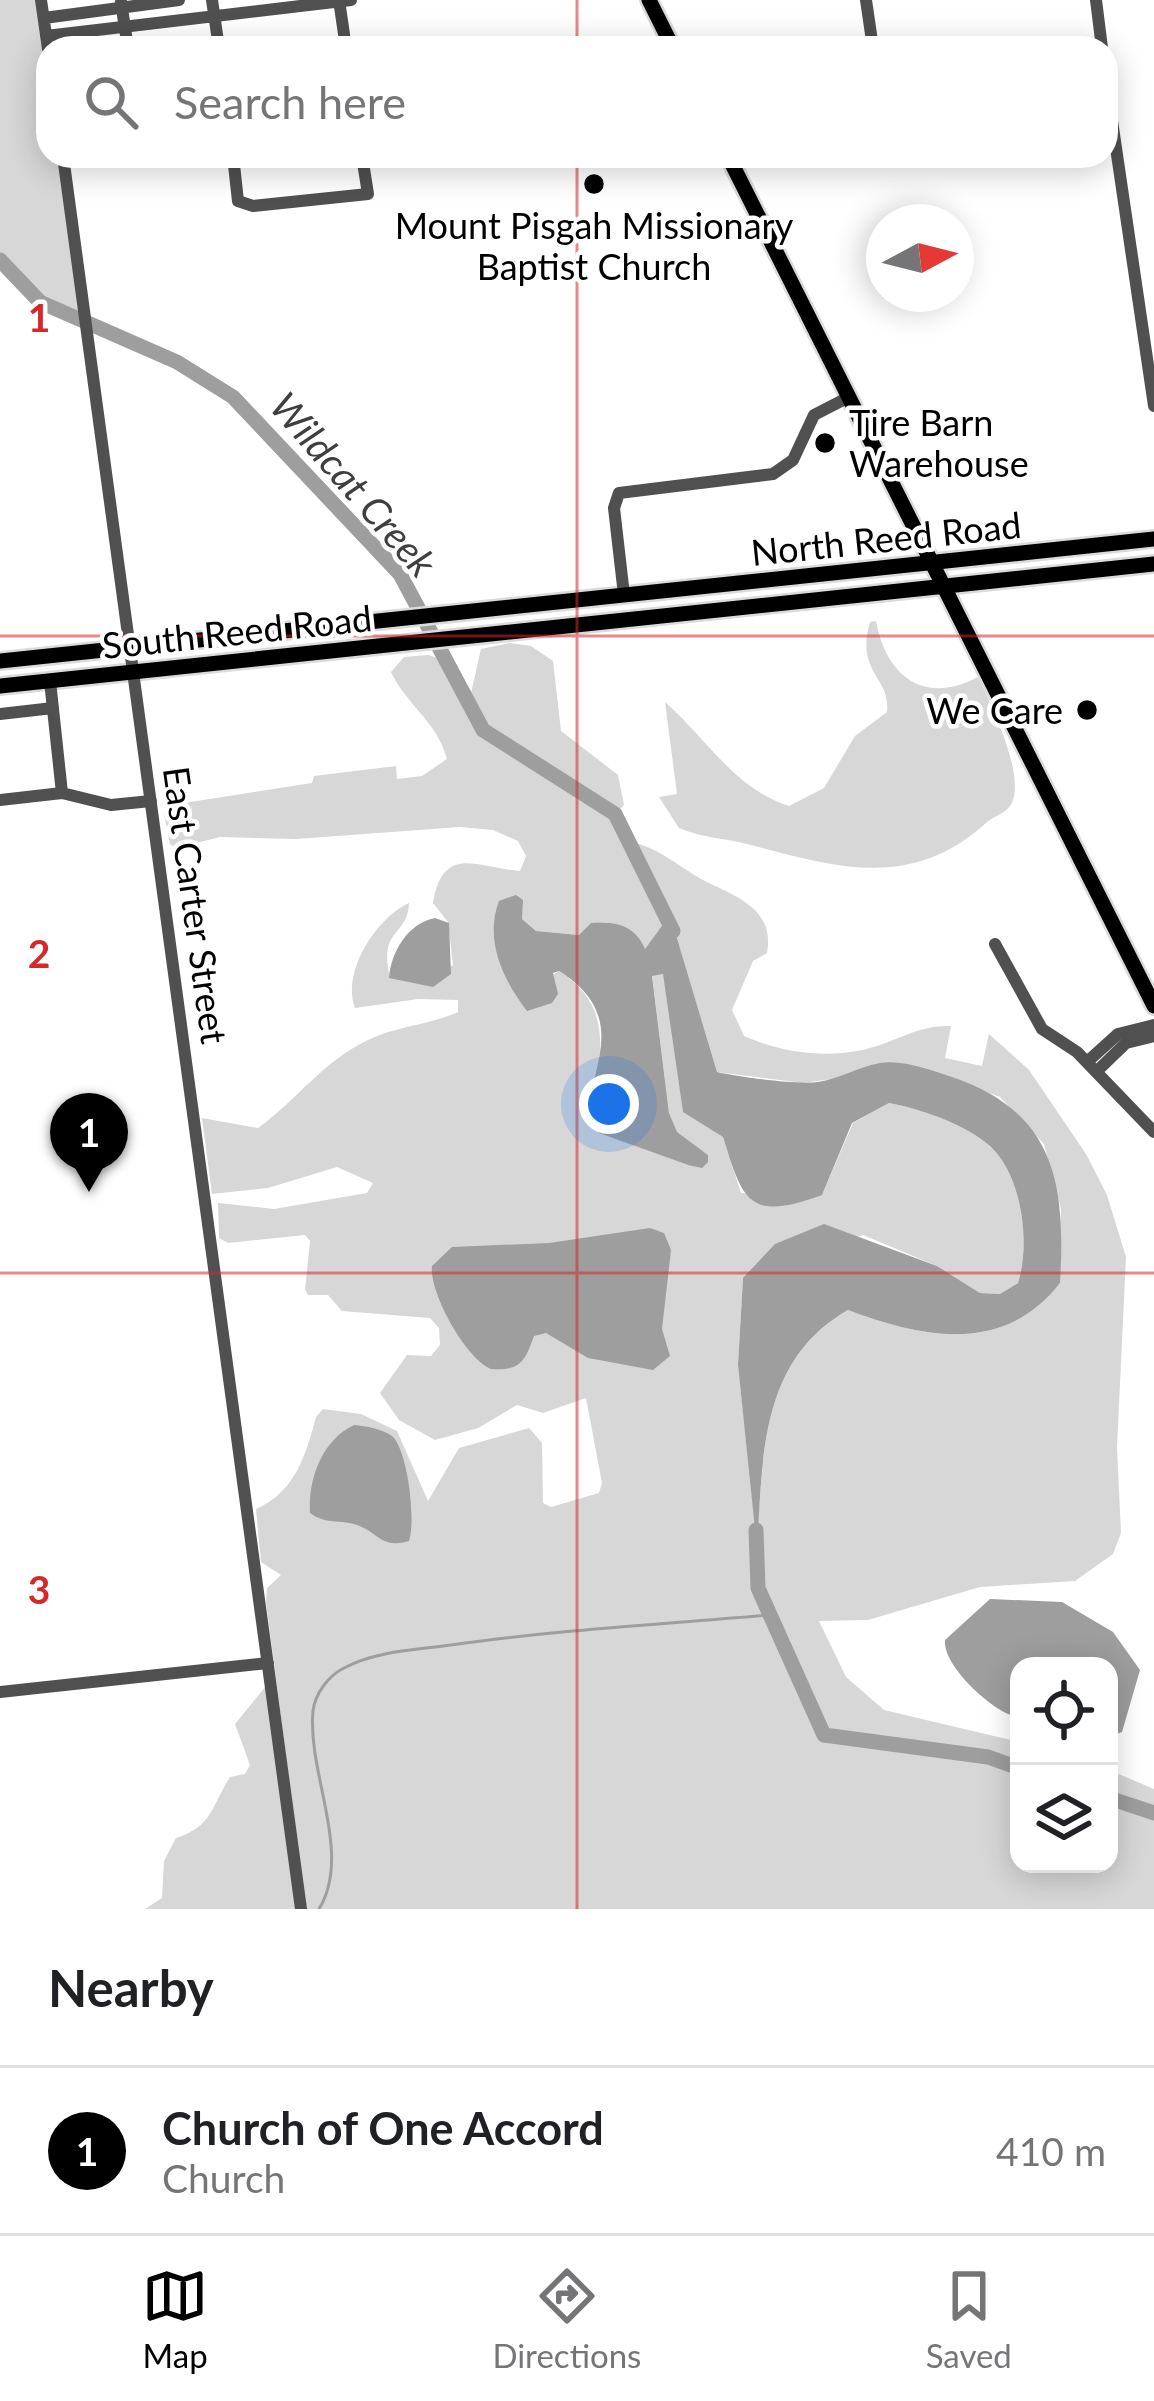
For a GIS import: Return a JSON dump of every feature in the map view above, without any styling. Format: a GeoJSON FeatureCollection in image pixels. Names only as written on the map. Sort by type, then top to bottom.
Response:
{"type":"FeatureCollection","features":[{"type":"Feature","properties":{"kind":"main road"},"geometry":{"type":"LineString","coordinates":[[649,0],[667,36]]}},
{"type":"Feature","properties":{"kind":"main road"},"geometry":{"type":"LineString","coordinates":[[734,168],[1154,1006]]}},
{"type":"Feature","properties":{"kind":"main road","name":"North Reed Road"},"geometry":{"type":"LineString","coordinates":[[624,595],[1145,540]]}},
{"type":"Feature","properties":{"kind":"main road","name":"North Reed Road"},"geometry":{"type":"LineString","coordinates":[[624,620],[1154,564]]}},
{"type":"Feature","properties":{"kind":"main road","name":"South Reed Road"},"geometry":{"type":"LineString","coordinates":[[0,661],[624,595]]}},
{"type":"Feature","properties":{"kind":"main road","name":"South Reed Road"},"geometry":{"type":"LineString","coordinates":[[0,686],[624,620]]}},
{"type":"Feature","properties":{"kind":"street"},"geometry":{"type":"LineString","coordinates":[[41,0],[46,36]]}},
{"type":"Feature","properties":{"kind":"street"},"geometry":{"type":"LineString","coordinates":[[44,17],[122,3],[179,0]]}},
{"type":"Feature","properties":{"kind":"street"},"geometry":{"type":"LineString","coordinates":[[212,0],[216,36]]}},
{"type":"Feature","properties":{"kind":"street"},"geometry":{"type":"LineString","coordinates":[[78,36],[351,0]]}},
{"type":"Feature","properties":{"kind":"street"},"geometry":{"type":"LineString","coordinates":[[866,0],[871,36]]}},
{"type":"Feature","properties":{"kind":"street"},"geometry":{"type":"LineString","coordinates":[[1096,0],[1100,36]]}},
{"type":"Feature","properties":{"kind":"street"},"geometry":{"type":"LineString","coordinates":[[339,1],[344,36]]}},
{"type":"Feature","properties":{"kind":"street"},"geometry":{"type":"LineString","coordinates":[[122,3],[126,36]]}},
{"type":"Feature","properties":{"kind":"street"},"geometry":{"type":"LineString","coordinates":[[1118,162],[1154,406]]}},
{"type":"Feature","properties":{"kind":"street","name":"East Carter Street"},"geometry":{"type":"LineString","coordinates":[[65,168],[301,1909]]}},
{"type":"Feature","properties":{"kind":"street"},"geometry":{"type":"LineString","coordinates":[[234,168],[238,201],[254,206],[368,194],[364,168]]}},
{"type":"Feature","properties":{"kind":"street"},"geometry":{"type":"LineString","coordinates":[[624,595],[614,508],[619,493],[773,474],[793,460],[814,415],[849,397]]}},
{"type":"Feature","properties":{"kind":"street"},"geometry":{"type":"LineString","coordinates":[[1145,540],[1154,528]]}},
{"type":"Feature","properties":{"kind":"street"},"geometry":{"type":"LineString","coordinates":[[50,681],[62,793]]}},
{"type":"Feature","properties":{"kind":"street"},"geometry":{"type":"LineString","coordinates":[[0,713],[52,708]]}},
{"type":"Feature","properties":{"kind":"street"},"geometry":{"type":"LineString","coordinates":[[0,800],[62,793],[111,805],[151,801]]}},
{"type":"Feature","properties":{"kind":"street"},"geometry":{"type":"LineString","coordinates":[[994,944],[1032,1016],[1092,1067],[1154,1132]]}},
{"type":"Feature","properties":{"kind":"street"},"geometry":{"type":"LineString","coordinates":[[1092,1067],[1118,1034],[1154,1024]]}},
{"type":"Feature","properties":{"kind":"street"},"geometry":{"type":"LineString","coordinates":[[1092,1067],[1126,1043],[1154,1036]]}},
{"type":"Feature","properties":{"kind":"street"},"geometry":{"type":"LineString","coordinates":[[0,1692],[268,1663]]}},
{"type":"Feature","properties":{"kind":"shaded area"},"geometry":{"type":"Polygon","coordinates":[[[0,0],[41,0],[46,36],[36,36],[36,168],[65,168],[86,323],[40,302],[0,260],[0,0]]]}},
{"type":"Feature","properties":{"kind":"shaded area"},"geometry":{"type":"Polygon","coordinates":[[[876,621],[889,657],[910,680],[941,688],[978,677],[1014,772],[1013,800],[1008,808],[930,858],[873,868],[814,861],[679,828],[659,797],[677,794],[665,702],[737,775],[789,806],[824,788],[855,736],[887,712],[884,690],[867,653],[870,622],[876,621]]]}},
{"type":"Feature","properties":{"kind":"shaded area"},"geometry":{"type":"Polygon","coordinates":[[[510,643],[531,646],[553,661],[561,731],[618,775],[624,805],[615,814],[629,841],[741,899],[765,925],[767,953],[753,961],[732,1010],[744,1036],[792,1051],[827,1054],[951,1026],[945,1058],[982,1066],[989,1034],[1029,1070],[1086,1154],[1107,1195],[1126,1257],[1117,1447],[1121,1533],[1113,1554],[1075,1581],[980,1587],[868,1620],[819,1621],[846,1677],[884,1710],[1010,1740],[1010,1873],[1118,1873],[1118,1774],[1154,1789],[1154,1909],[306,1909],[266,1602],[267,1588],[281,1575],[261,1562],[256,1509],[289,1482],[303,1458],[316,1417],[323,1409],[361,1414],[397,1431],[428,1501],[459,1448],[529,1428],[542,1443],[543,1503],[551,1507],[599,1493],[602,1483],[586,1398],[543,1413],[517,1405],[478,1428],[435,1440],[399,1420],[380,1393],[407,1355],[431,1356],[440,1345],[439,1328],[430,1318],[342,1311],[328,1295],[308,1295],[310,1241],[305,1235],[228,1243],[219,1238],[218,1203],[274,1209],[367,1193],[373,1183],[337,1167],[268,1188],[212,1194],[202,1118],[258,1128],[352,1049],[379,1035],[458,1012],[458,1000],[418,999],[355,1008],[352,994],[357,963],[385,920],[409,903],[404,922],[390,941],[390,978],[423,982],[453,965],[448,922],[433,903],[445,872],[464,863],[520,871],[526,856],[518,841],[493,830],[460,827],[296,839],[220,837],[176,848],[170,844],[164,814],[171,805],[312,783],[314,776],[396,766],[397,779],[422,776],[447,759],[436,734],[391,672],[404,657],[429,655],[447,662],[469,702],[481,649],[510,643]],[[670,917],[645,949],[607,922],[591,923],[580,935],[536,931],[522,919],[494,937],[517,997],[559,971],[589,1000],[600,1033],[590,1109],[630,1144],[688,1165],[708,1155],[676,1132],[669,1113],[652,975],[664,974],[683,1111],[723,1137],[741,1193],[822,1195],[853,1123],[889,1103],[963,1128],[998,1154],[1008,1170],[1020,1208],[1024,1248],[1018,1283],[1000,1294],[980,1293],[937,1266],[863,1235],[743,1278],[738,1365],[757,1539],[772,1410],[798,1355],[819,1331],[848,1310],[934,1333],[989,1330],[1038,1306],[1060,1283],[1061,1209],[1044,1144],[1000,1097],[919,1067],[803,1083],[717,1072],[670,917]]]}},
{"type":"Feature","properties":{"kind":"shaded area"},"geometry":{"type":"Polygon","coordinates":[[[516,895],[523,900],[522,919],[536,931],[579,935],[591,923],[616,924],[636,935],[645,949],[670,915],[717,1072],[809,1083],[880,1063],[916,1066],[986,1092],[1013,1110],[1033,1131],[1047,1156],[1060,1214],[1060,1283],[1038,1306],[989,1330],[934,1333],[848,1310],[819,1331],[797,1356],[771,1414],[757,1548],[738,1365],[743,1278],[775,1244],[824,1224],[937,1266],[980,1293],[1000,1294],[1018,1283],[1022,1267],[1023,1228],[1015,1188],[998,1154],[975,1135],[939,1117],[889,1103],[852,1123],[822,1195],[778,1206],[752,1200],[736,1177],[723,1137],[683,1112],[663,974],[652,976],[669,1113],[677,1132],[708,1155],[708,1162],[702,1168],[688,1165],[599,1133],[591,1117],[601,1036],[598,1014],[585,992],[559,971],[553,973],[558,994],[552,1003],[527,1011],[518,999],[498,959],[494,930],[499,901],[516,895]]]}},
{"type":"Feature","properties":{"kind":"shaded area"},"geometry":{"type":"Polygon","coordinates":[[[435,918],[449,923],[451,974],[433,987],[389,978],[403,940],[417,926],[435,918]]]}},
{"type":"Feature","properties":{"kind":"shaded area"},"geometry":{"type":"Polygon","coordinates":[[[650,1228],[664,1233],[671,1250],[662,1329],[670,1356],[653,1370],[588,1358],[546,1333],[534,1336],[525,1358],[516,1366],[491,1369],[460,1338],[436,1292],[432,1266],[452,1247],[549,1243],[650,1228]]]}},
{"type":"Feature","properties":{"kind":"shaded area"},"geometry":{"type":"Polygon","coordinates":[[[354,1425],[384,1431],[398,1444],[409,1486],[409,1541],[386,1542],[357,1525],[310,1513],[312,1487],[325,1450],[354,1425]]]}},
{"type":"Feature","properties":{"kind":"shaded area"},"geometry":{"type":"Polygon","coordinates":[[[990,1599],[1062,1602],[1113,1632],[1140,1670],[1122,1732],[1118,1734],[1118,1657],[1010,1657],[1010,1714],[972,1688],[952,1663],[945,1640],[990,1599]]]}},
{"type":"Feature","properties":{"kind":"shaded area"},"geometry":{"type":"Polygon","coordinates":[[[270,1681],[301,1909],[145,1909],[162,1898],[164,1861],[176,1838],[197,1828],[230,1777],[245,1774],[250,1765],[235,1724],[270,1681]]]}},
{"type":"Feature","properties":{"kind":"waterway","name":"Wildcat Creek"},"geometry":{"type":"LineString","coordinates":[[0,260],[40,302],[177,362],[233,397],[400,574],[483,730],[615,814],[673,931]]}},
{"type":"Feature","properties":{"kind":"waterway","name":"Wildcat Creek"},"geometry":{"type":"LineString","coordinates":[[756,1530],[758,1588],[824,1735],[988,1757],[1011,1765]]}},
{"type":"Feature","properties":{"kind":"waterway"},"geometry":{"type":"LineString","coordinates":[[319,1909],[332,1863],[313,1711],[319,1692],[338,1671],[369,1658],[410,1650],[770,1615]]}},
{"type":"Feature","properties":{"kind":"waterway","name":"Wildcat Creek"},"geometry":{"type":"LineString","coordinates":[[1118,1801],[1154,1813]]}},
{"type":"Feature","properties":{"kind":"place","name":"Mount Pisgah Missionary Baptist Church"},"geometry":{"type":"Point","coordinates":[594,184]}},
{"type":"Feature","properties":{"kind":"place","name":"Tire Barn Warehouse"},"geometry":{"type":"Point","coordinates":[825,443]}},
{"type":"Feature","properties":{"kind":"place","name":"We Care"},"geometry":{"type":"Point","coordinates":[1087,710]}},
{"type":"Feature","properties":{"kind":"place","name":"Church of One Accord"},"geometry":{"type":"Point","coordinates":[89,1192]}}]}
